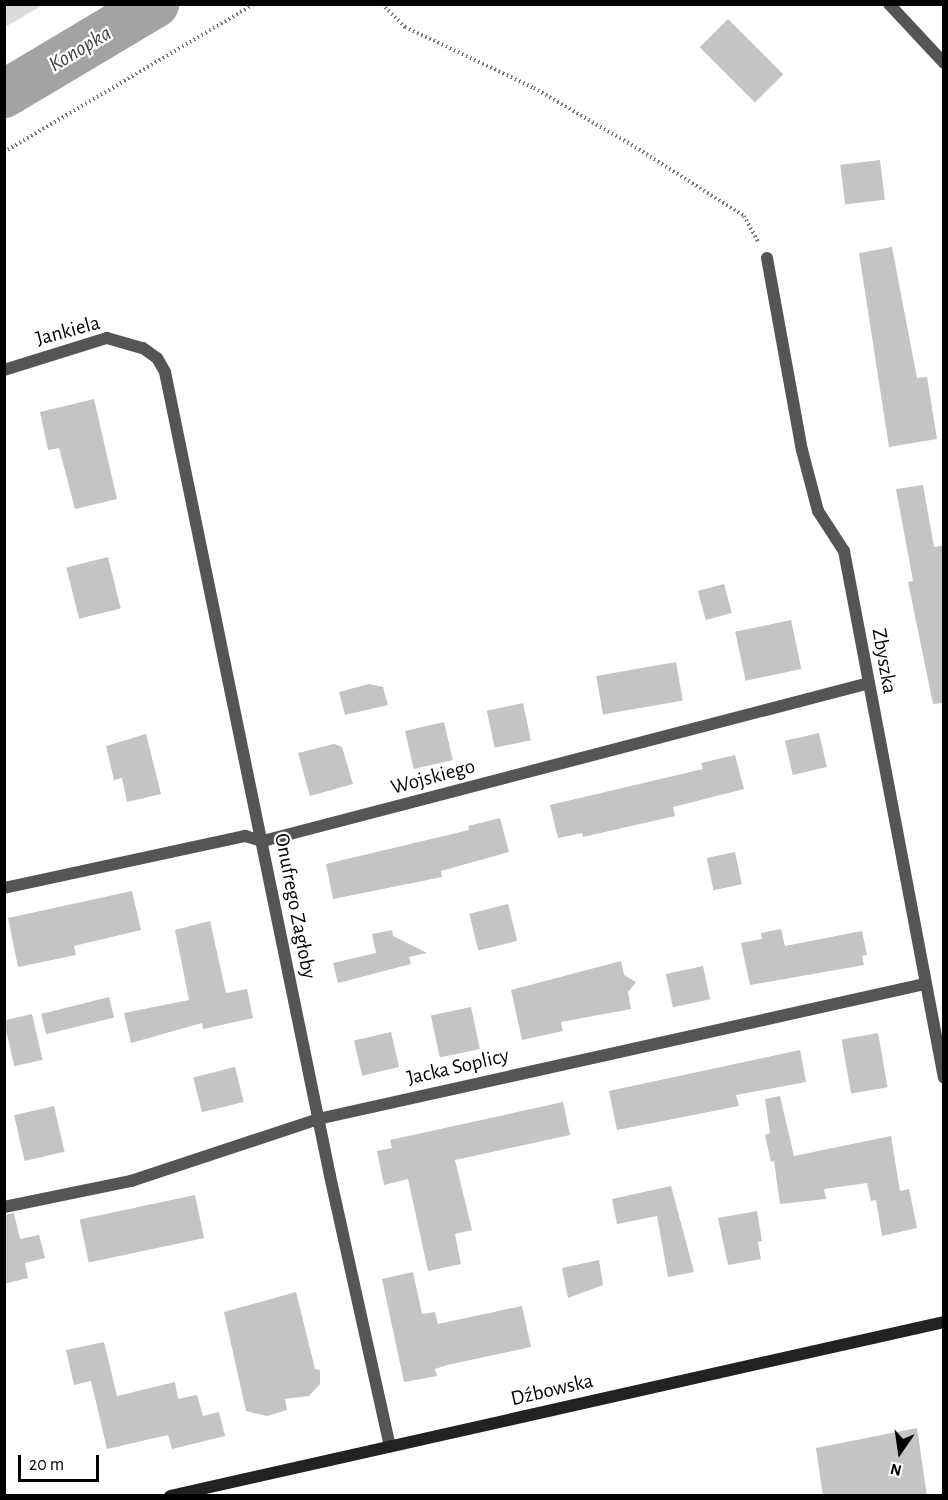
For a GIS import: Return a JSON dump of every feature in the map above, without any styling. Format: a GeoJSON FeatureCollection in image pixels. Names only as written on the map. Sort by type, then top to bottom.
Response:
{"type":"FeatureCollection","features":[{"type":"Feature","properties":{"kind":"main road","name":"Dźbowska"},"geometry":{"type":"LineString","coordinates":[[170,1496],[944,1322]]}},
{"type":"Feature","properties":{"kind":"street"},"geometry":{"type":"LineString","coordinates":[[889,4],[944,63]]}},
{"type":"Feature","properties":{"kind":"street","name":"Zbyszka"},"geometry":{"type":"LineString","coordinates":[[767,258],[802,450],[818,510],[844,551],[944,1078]]}},
{"type":"Feature","properties":{"kind":"street","name":"Jankiela"},"geometry":{"type":"LineString","coordinates":[[4,370],[107,338],[143,348],[157,358],[165,372]]}},
{"type":"Feature","properties":{"kind":"street","name":"Onufrego Zagłoby"},"geometry":{"type":"LineString","coordinates":[[165,372],[263,841],[318,1119],[390,1446]]}},
{"type":"Feature","properties":{"kind":"street","name":"Wojskiego"},"geometry":{"type":"LineString","coordinates":[[4,888],[245,836],[263,841],[869,683]]}},
{"type":"Feature","properties":{"kind":"street","name":"Jacka Soplicy"},"geometry":{"type":"LineString","coordinates":[[4,1207],[131,1181],[318,1119],[925,984]]}},
{"type":"Feature","properties":{"kind":"path"},"geometry":{"type":"LineString","coordinates":[[4,152],[254,4]]}},
{"type":"Feature","properties":{"kind":"path"},"geometry":{"type":"LineString","coordinates":[[382,4],[405,27],[534,88],[744,216],[767,258]]}},
{"type":"Feature","properties":{"kind":"shaded area"},"geometry":{"type":"Polygon","coordinates":[[[5,4],[43,4],[43,5],[5,27],[5,4]]]}},
{"type":"Feature","properties":{"kind":"building"},"geometry":{"type":"Polygon","coordinates":[[[728,19],[783,74],[755,102],[700,47],[728,19]]]}},
{"type":"Feature","properties":{"kind":"building"},"geometry":{"type":"Polygon","coordinates":[[[880,160],[885,200],[845,205],[840,165],[880,160]]]}},
{"type":"Feature","properties":{"kind":"building"},"geometry":{"type":"Polygon","coordinates":[[[892,247],[917,378],[927,377],[937,439],[889,447],[859,253],[892,247]]]}},
{"type":"Feature","properties":{"kind":"building"},"geometry":{"type":"Polygon","coordinates":[[[94,399],[117,499],[75,509],[59,448],[48,450],[40,412],[94,399]]]}},
{"type":"Feature","properties":{"kind":"building"},"geometry":{"type":"Polygon","coordinates":[[[923,485],[934,547],[944,545],[944,703],[933,704],[908,582],[913,581],[896,489],[923,485]]]}},
{"type":"Feature","properties":{"kind":"building"},"geometry":{"type":"Polygon","coordinates":[[[108,557],[121,608],[79,619],[66,567],[108,557]]]}},
{"type":"Feature","properties":{"kind":"building"},"geometry":{"type":"Polygon","coordinates":[[[724,584],[732,613],[706,620],[698,591],[724,584]]]}},
{"type":"Feature","properties":{"kind":"building"},"geometry":{"type":"Polygon","coordinates":[[[791,620],[801,669],[746,681],[735,632],[791,620]]]}},
{"type":"Feature","properties":{"kind":"building"},"geometry":{"type":"Polygon","coordinates":[[[676,662],[683,700],[603,714],[596,676],[676,662]]]}},
{"type":"Feature","properties":{"kind":"building"},"geometry":{"type":"Polygon","coordinates":[[[369,684],[383,687],[388,705],[345,715],[339,692],[369,684]]]}},
{"type":"Feature","properties":{"kind":"building"},"geometry":{"type":"Polygon","coordinates":[[[523,703],[531,740],[495,748],[487,711],[523,703]]]}},
{"type":"Feature","properties":{"kind":"building"},"geometry":{"type":"Polygon","coordinates":[[[444,722],[453,760],[414,769],[405,731],[444,722]]]}},
{"type":"Feature","properties":{"kind":"building"},"geometry":{"type":"Polygon","coordinates":[[[819,733],[827,767],[793,775],[785,741],[819,733]]]}},
{"type":"Feature","properties":{"kind":"building"},"geometry":{"type":"Polygon","coordinates":[[[146,734],[161,794],[127,802],[122,778],[114,780],[106,746],[146,734]]]}},
{"type":"Feature","properties":{"kind":"building"},"geometry":{"type":"Polygon","coordinates":[[[334,744],[342,747],[353,784],[310,796],[298,753],[334,744]]]}},
{"type":"Feature","properties":{"kind":"building"},"geometry":{"type":"Polygon","coordinates":[[[735,755],[744,789],[673,807],[675,816],[583,837],[582,833],[558,838],[550,805],[703,769],[701,763],[735,755]]]}},
{"type":"Feature","properties":{"kind":"building"},"geometry":{"type":"Polygon","coordinates":[[[500,818],[509,852],[441,871],[442,877],[333,899],[326,864],[469,830],[468,826],[500,818]]]}},
{"type":"Feature","properties":{"kind":"building"},"geometry":{"type":"Polygon","coordinates":[[[735,852],[742,884],[713,890],[707,858],[735,852]]]}},
{"type":"Feature","properties":{"kind":"building"},"geometry":{"type":"Polygon","coordinates":[[[132,891],[141,930],[74,946],[76,955],[18,967],[8,918],[132,891]]]}},
{"type":"Feature","properties":{"kind":"building"},"geometry":{"type":"Polygon","coordinates":[[[508,904],[517,941],[478,951],[469,914],[508,904]]]}},
{"type":"Feature","properties":{"kind":"building"},"geometry":{"type":"Polygon","coordinates":[[[210,921],[226,993],[247,989],[253,1018],[203,1029],[202,1023],[131,1043],[124,1013],[189,1000],[175,930],[210,921]]]}},
{"type":"Feature","properties":{"kind":"building"},"geometry":{"type":"Polygon","coordinates":[[[781,929],[785,946],[862,931],[867,955],[862,956],[864,965],[750,985],[741,943],[762,939],[761,933],[781,929]]]}},
{"type":"Feature","properties":{"kind":"building"},"geometry":{"type":"Polygon","coordinates":[[[392,930],[393,936],[427,953],[409,957],[411,964],[338,983],[333,963],[376,953],[372,934],[392,930]]]}},
{"type":"Feature","properties":{"kind":"building"},"geometry":{"type":"Polygon","coordinates":[[[621,961],[624,975],[636,982],[628,992],[631,1009],[561,1022],[563,1031],[522,1040],[511,990],[621,961]]]}},
{"type":"Feature","properties":{"kind":"building"},"geometry":{"type":"Polygon","coordinates":[[[703,966],[710,999],[673,1007],[666,974],[703,966]]]}},
{"type":"Feature","properties":{"kind":"building"},"geometry":{"type":"Polygon","coordinates":[[[109,997],[114,1017],[46,1034],[41,1014],[109,997]]]}},
{"type":"Feature","properties":{"kind":"building"},"geometry":{"type":"Polygon","coordinates":[[[471,1007],[480,1049],[440,1058],[431,1016],[471,1007]]]}},
{"type":"Feature","properties":{"kind":"building"},"geometry":{"type":"Polygon","coordinates":[[[32,1014],[43,1060],[14,1066],[4,1020],[32,1014]]]}},
{"type":"Feature","properties":{"kind":"building"},"geometry":{"type":"Polygon","coordinates":[[[391,1032],[399,1067],[362,1076],[354,1041],[391,1032]]]}},
{"type":"Feature","properties":{"kind":"building"},"geometry":{"type":"Polygon","coordinates":[[[878,1033],[888,1087],[851,1094],[842,1039],[878,1033]]]}},
{"type":"Feature","properties":{"kind":"building"},"geometry":{"type":"Polygon","coordinates":[[[800,1050],[806,1082],[736,1095],[739,1106],[617,1130],[609,1091],[800,1050]]]}},
{"type":"Feature","properties":{"kind":"building"},"geometry":{"type":"Polygon","coordinates":[[[235,1067],[244,1102],[202,1112],[193,1077],[235,1067]]]}},
{"type":"Feature","properties":{"kind":"building"},"geometry":{"type":"Polygon","coordinates":[[[780,1096],[794,1156],[891,1136],[900,1191],[909,1189],[917,1228],[882,1236],[876,1200],[871,1201],[867,1183],[824,1189],[826,1199],[780,1204],[774,1161],[771,1162],[765,1135],[770,1133],[765,1099],[780,1096]]]}},
{"type":"Feature","properties":{"kind":"building"},"geometry":{"type":"Polygon","coordinates":[[[563,1102],[570,1135],[455,1160],[472,1230],[455,1234],[461,1264],[428,1271],[408,1179],[384,1185],[377,1151],[392,1148],[390,1140],[563,1102]]]}},
{"type":"Feature","properties":{"kind":"building"},"geometry":{"type":"Polygon","coordinates":[[[54,1106],[65,1152],[25,1161],[14,1115],[54,1106]]]}},
{"type":"Feature","properties":{"kind":"building"},"geometry":{"type":"Polygon","coordinates":[[[671,1186],[694,1272],[668,1277],[657,1216],[617,1224],[612,1199],[671,1186]]]}},
{"type":"Feature","properties":{"kind":"building"},"geometry":{"type":"Polygon","coordinates":[[[195,1195],[204,1238],[89,1263],[80,1220],[195,1195]]]}},
{"type":"Feature","properties":{"kind":"building"},"geometry":{"type":"Polygon","coordinates":[[[757,1211],[762,1241],[758,1242],[761,1259],[728,1265],[718,1218],[757,1211]]]}},
{"type":"Feature","properties":{"kind":"building"},"geometry":{"type":"Polygon","coordinates":[[[14,1213],[20,1239],[39,1235],[45,1258],[25,1263],[28,1278],[4,1284],[4,1215],[14,1213]]]}},
{"type":"Feature","properties":{"kind":"building"},"geometry":{"type":"Polygon","coordinates":[[[599,1260],[603,1285],[568,1298],[562,1268],[599,1260]]]}},
{"type":"Feature","properties":{"kind":"building"},"geometry":{"type":"Polygon","coordinates":[[[413,1272],[422,1314],[435,1312],[438,1324],[522,1306],[531,1347],[447,1365],[435,1369],[437,1376],[404,1382],[382,1279],[413,1272]]]}},
{"type":"Feature","properties":{"kind":"building"},"geometry":{"type":"Polygon","coordinates":[[[296,1292],[315,1369],[320,1370],[320,1384],[309,1396],[285,1399],[287,1410],[267,1416],[246,1411],[224,1312],[296,1292]]]}},
{"type":"Feature","properties":{"kind":"building"},"geometry":{"type":"Polygon","coordinates":[[[104,1342],[117,1396],[175,1382],[178,1399],[197,1395],[203,1416],[219,1412],[225,1436],[172,1449],[168,1435],[107,1449],[91,1381],[74,1385],[66,1350],[104,1342]]]}},
{"type":"Feature","properties":{"kind":"building"},"geometry":{"type":"Polygon","coordinates":[[[917,1428],[927,1496],[823,1496],[816,1448],[917,1428]]]}},
{"type":"Feature","properties":{"kind":"waterway","name":"Konopka"},"geometry":{"type":"LineString","coordinates":[[4,94],[155,4]]}}]}
